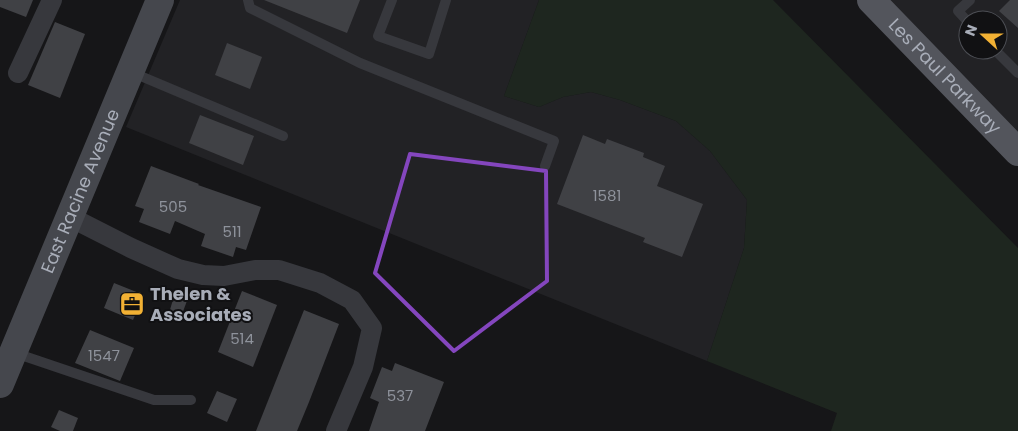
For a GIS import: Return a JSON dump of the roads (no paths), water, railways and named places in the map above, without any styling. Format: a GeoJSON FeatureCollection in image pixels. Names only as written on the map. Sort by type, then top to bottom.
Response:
{"type":"FeatureCollection","features":[{"type":"Feature","properties":{"kind":"main road","name":"East Racine Avenue"},"geometry":{"type":"LineString","coordinates":[[0,384],[160,0]]}},
{"type":"Feature","properties":{"kind":"main road","name":"Les Paul Parkway"},"geometry":{"type":"LineString","coordinates":[[871,0],[1018,152]]}},
{"type":"Feature","properties":{"kind":"street"},"geometry":{"type":"LineString","coordinates":[[18,73],[52,0]]}},
{"type":"Feature","properties":{"kind":"street"},"geometry":{"type":"LineString","coordinates":[[70,217],[178,269],[203,275],[224,276],[255,270],[280,270],[320,284],[352,300],[372,328],[363,367],[336,431]]}},
{"type":"Feature","properties":{"kind":"lane"},"geometry":{"type":"LineString","coordinates":[[248,0],[250,8],[360,63],[554,141],[545,166]]}},
{"type":"Feature","properties":{"kind":"lane"},"geometry":{"type":"LineString","coordinates":[[392,0],[378,36],[429,54],[446,0]]}},
{"type":"Feature","properties":{"kind":"lane"},"geometry":{"type":"LineString","coordinates":[[959,10],[970,0]]}},
{"type":"Feature","properties":{"kind":"lane"},"geometry":{"type":"LineString","coordinates":[[1005,60],[1018,74]]}},
{"type":"Feature","properties":{"kind":"lane"},"geometry":{"type":"LineString","coordinates":[[130,71],[283,136]]}},
{"type":"Feature","properties":{"kind":"lane"},"geometry":{"type":"LineString","coordinates":[[14,352],[154,400],[191,400]]}},
{"type":"Feature","properties":{"kind":"place","name":"Thelen & Associates"},"geometry":{"type":"Point","coordinates":[132,304]}}]}
